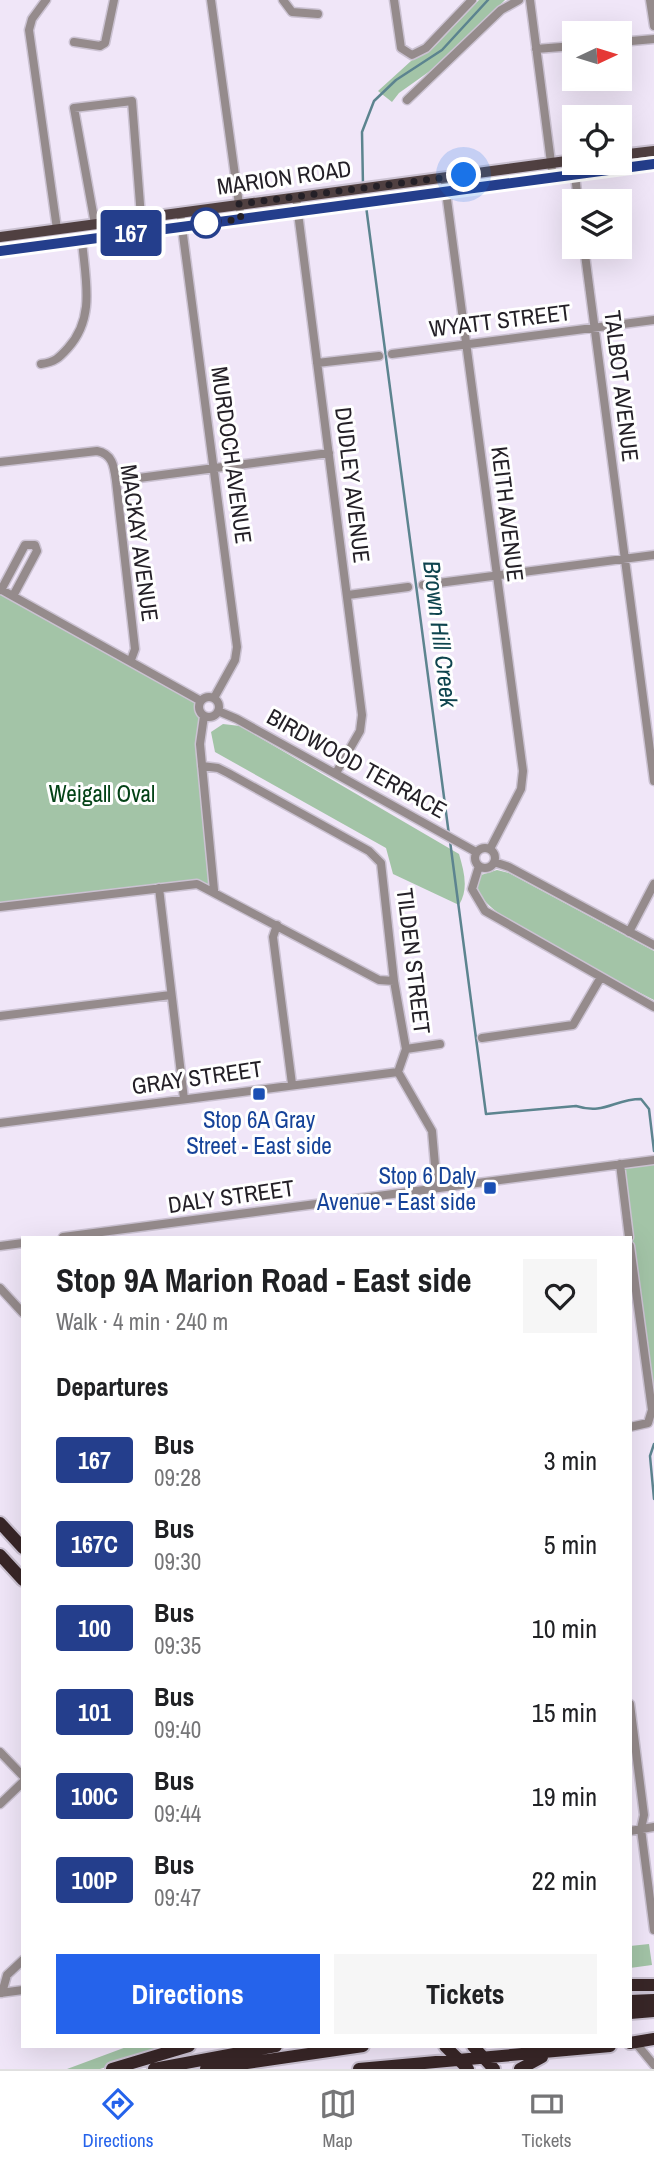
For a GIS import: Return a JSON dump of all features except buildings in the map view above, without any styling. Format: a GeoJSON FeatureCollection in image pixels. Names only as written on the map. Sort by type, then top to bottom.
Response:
{"type":"FeatureCollection","features":[{"type":"Feature","properties":{"kind":"highway"},"geometry":{"type":"LineString","coordinates":[[0,1523],[21,1546]]}},
{"type":"Feature","properties":{"kind":"highway"},"geometry":{"type":"LineString","coordinates":[[4,1563],[21,1578]]}},
{"type":"Feature","properties":{"kind":"highway"},"geometry":{"type":"LineString","coordinates":[[632,1985],[654,1985]]}},
{"type":"Feature","properties":{"kind":"highway"},"geometry":{"type":"LineString","coordinates":[[632,2001],[654,2000]]}},
{"type":"Feature","properties":{"kind":"highway"},"geometry":{"type":"LineString","coordinates":[[632,2013],[654,2011]]}},
{"type":"Feature","properties":{"kind":"highway"},"geometry":{"type":"LineString","coordinates":[[632,2043],[654,2039]]}},
{"type":"Feature","properties":{"kind":"highway"},"geometry":{"type":"LineString","coordinates":[[112,2069],[182,2048]]}},
{"type":"Feature","properties":{"kind":"highway"},"geometry":{"type":"LineString","coordinates":[[154,2069],[265,2048]]}},
{"type":"Feature","properties":{"kind":"highway"},"geometry":{"type":"LineString","coordinates":[[206,2069],[349,2048]]}},
{"type":"Feature","properties":{"kind":"highway"},"geometry":{"type":"LineString","coordinates":[[448,2048],[463,2064]]}},
{"type":"Feature","properties":{"kind":"highway"},"geometry":{"type":"LineString","coordinates":[[475,2048],[495,2069]]}},
{"type":"Feature","properties":{"kind":"highway"},"geometry":{"type":"LineString","coordinates":[[359,2069],[463,2064],[484,2058],[595,2048]]}},
{"type":"Feature","properties":{"kind":"highway"},"geometry":{"type":"LineString","coordinates":[[520,2069],[549,2054]]}},
{"type":"Feature","properties":{"kind":"highway"},"geometry":{"type":"LineString","coordinates":[[380,2069],[444,2069]]}},
{"type":"Feature","properties":{"kind":"main road"},"geometry":{"type":"LineString","coordinates":[[632,154],[654,151]]}},
{"type":"Feature","properties":{"kind":"main road","name":"MARION ROAD"},"geometry":{"type":"LineString","coordinates":[[0,237],[562,162]]}},
{"type":"Feature","properties":{"kind":"main road","name":"MARION ROAD"},"geometry":{"type":"LineString","coordinates":[[632,167],[654,164]]}},
{"type":"Feature","properties":{"kind":"main road","name":"MARION ROAD"},"geometry":{"type":"LineString","coordinates":[[0,251],[575,175]]}},
{"type":"Feature","properties":{"kind":"main road"},"geometry":{"type":"LineString","coordinates":[[52,230],[48,239],[58,243]]}},
{"type":"Feature","properties":{"kind":"street"},"geometry":{"type":"LineString","coordinates":[[46,0],[32,19],[29,30],[52,230]]}},
{"type":"Feature","properties":{"kind":"street"},"geometry":{"type":"LineString","coordinates":[[74,42],[100,46],[106,43],[114,0]]}},
{"type":"Feature","properties":{"kind":"street"},"geometry":{"type":"LineString","coordinates":[[211,0],[241,219]]}},
{"type":"Feature","properties":{"kind":"street"},"geometry":{"type":"LineString","coordinates":[[284,0],[292,12],[318,14]]}},
{"type":"Feature","properties":{"kind":"street"},"geometry":{"type":"LineString","coordinates":[[394,0],[401,48],[412,55],[421,53],[472,0]]}},
{"type":"Feature","properties":{"kind":"street"},"geometry":{"type":"LineString","coordinates":[[407,100],[501,10],[519,0]]}},
{"type":"Feature","properties":{"kind":"street"},"geometry":{"type":"LineString","coordinates":[[530,0],[553,178]]}},
{"type":"Feature","properties":{"kind":"street"},"geometry":{"type":"LineString","coordinates":[[650,0],[654,26]]}},
{"type":"Feature","properties":{"kind":"street"},"geometry":{"type":"LineString","coordinates":[[632,41],[654,39]]}},
{"type":"Feature","properties":{"kind":"street"},"geometry":{"type":"LineString","coordinates":[[536,49],[562,47]]}},
{"type":"Feature","properties":{"kind":"street"},"geometry":{"type":"LineString","coordinates":[[95,224],[74,108],[132,100],[141,218]]}},
{"type":"Feature","properties":{"kind":"street"},"geometry":{"type":"LineString","coordinates":[[575,175],[577,189]]}},
{"type":"Feature","properties":{"kind":"street","name":"KEITH AVENUE"},"geometry":{"type":"LineString","coordinates":[[444,177],[523,780],[522,789],[490,849]]}},
{"type":"Feature","properties":{"kind":"street","name":"DUDLEY AVENUE"},"geometry":{"type":"LineString","coordinates":[[296,197],[362,722],[336,773]]}},
{"type":"Feature","properties":{"kind":"street","name":"MURDOCH AVENUE"},"geometry":{"type":"LineString","coordinates":[[180,212],[237,653],[214,698]]}},
{"type":"Feature","properties":{"kind":"street"},"geometry":{"type":"LineString","coordinates":[[41,363],[58,360],[79,337],[85,323],[82,240]]}},
{"type":"Feature","properties":{"kind":"street","name":"TALBOT AVENUE"},"geometry":{"type":"LineString","coordinates":[[586,259],[654,781]]}},
{"type":"Feature","properties":{"kind":"street","name":"WYATT STREET"},"geometry":{"type":"LineString","coordinates":[[392,354],[654,320]]}},
{"type":"Feature","properties":{"kind":"street"},"geometry":{"type":"LineString","coordinates":[[317,363],[379,356]]}},
{"type":"Feature","properties":{"kind":"street","name":"MACKAY AVENUE"},"geometry":{"type":"LineString","coordinates":[[0,462],[97,451],[108,455],[113,464],[116,481],[135,649],[131,660]]}},
{"type":"Feature","properties":{"kind":"street"},"geometry":{"type":"LineString","coordinates":[[116,481],[329,453]]}},
{"type":"Feature","properties":{"kind":"street"},"geometry":{"type":"LineString","coordinates":[[13,596],[37,551],[35,545],[25,545],[1,590],[201,701],[214,698],[218,711],[213,716],[204,716]]}},
{"type":"Feature","properties":{"kind":"street"},"geometry":{"type":"LineString","coordinates":[[423,585],[654,555]]}},
{"type":"Feature","properties":{"kind":"street"},"geometry":{"type":"LineString","coordinates":[[348,595],[408,587]]}},
{"type":"Feature","properties":{"kind":"street"},"geometry":{"type":"LineString","coordinates":[[201,701],[199,710],[204,716],[200,744],[210,888]]}},
{"type":"Feature","properties":{"kind":"street","name":"BIRDWOOD TERRACE"},"geometry":{"type":"LineString","coordinates":[[218,711],[435,827],[476,852]]}},
{"type":"Feature","properties":{"kind":"street","name":"TILDEN STREET"},"geometry":{"type":"LineString","coordinates":[[202,766],[218,768],[228,773],[377,856],[384,878],[394,981],[406,1049],[398,1072]]}},
{"type":"Feature","properties":{"kind":"street"},"geometry":{"type":"LineString","coordinates":[[480,866],[489,867],[494,862],[495,857],[490,849],[484,847],[476,852],[475,857],[480,866],[472,890],[485,911],[654,1007]]}},
{"type":"Feature","properties":{"kind":"street"},"geometry":{"type":"LineString","coordinates":[[494,862],[509,867],[654,946]]}},
{"type":"Feature","properties":{"kind":"street"},"geometry":{"type":"LineString","coordinates":[[629,932],[654,884]]}},
{"type":"Feature","properties":{"kind":"street"},"geometry":{"type":"LineString","coordinates":[[159,888],[184,1099]]}},
{"type":"Feature","properties":{"kind":"street"},"geometry":{"type":"LineString","coordinates":[[0,907],[159,888],[210,888],[379,979],[394,981]]}},
{"type":"Feature","properties":{"kind":"street"},"geometry":{"type":"LineString","coordinates":[[277,925],[273,937],[292,1084]]}},
{"type":"Feature","properties":{"kind":"street"},"geometry":{"type":"LineString","coordinates":[[482,1038],[573,1025],[601,978]]}},
{"type":"Feature","properties":{"kind":"street"},"geometry":{"type":"LineString","coordinates":[[0,1016],[170,995]]}},
{"type":"Feature","properties":{"kind":"street"},"geometry":{"type":"LineString","coordinates":[[406,1049],[440,1044]]}},
{"type":"Feature","properties":{"kind":"street"},"geometry":{"type":"LineString","coordinates":[[398,1072],[432,1131],[438,1188]]}},
{"type":"Feature","properties":{"kind":"street","name":"GRAY STREET"},"geometry":{"type":"LineString","coordinates":[[0,1123],[398,1072]]}},
{"type":"Feature","properties":{"kind":"street","name":"DALY STREET"},"geometry":{"type":"LineString","coordinates":[[71,1236],[654,1160]]}},
{"type":"Feature","properties":{"kind":"street"},"geometry":{"type":"LineString","coordinates":[[620,1164],[629,1236]]}},
{"type":"Feature","properties":{"kind":"street"},"geometry":{"type":"LineString","coordinates":[[0,1246],[21,1242]]}},
{"type":"Feature","properties":{"kind":"street"},"geometry":{"type":"LineString","coordinates":[[0,1288],[21,1311]]}},
{"type":"Feature","properties":{"kind":"street"},"geometry":{"type":"LineString","coordinates":[[632,1427],[642,1426],[651,1418],[652,1410],[633,1293]]}},
{"type":"Feature","properties":{"kind":"street"},"geometry":{"type":"LineString","coordinates":[[632,1720],[644,1815],[640,1829],[654,1930]]}},
{"type":"Feature","properties":{"kind":"street"},"geometry":{"type":"LineString","coordinates":[[0,1752],[21,1774]]}},
{"type":"Feature","properties":{"kind":"street"},"geometry":{"type":"LineString","coordinates":[[0,1804],[21,1784]]}},
{"type":"Feature","properties":{"kind":"street"},"geometry":{"type":"LineString","coordinates":[[632,1831],[654,1827]]}},
{"type":"Feature","properties":{"kind":"street"},"geometry":{"type":"LineString","coordinates":[[21,1962],[6,1975],[1,1993],[21,1990]]}},
{"type":"Feature","properties":{"kind":"street"},"geometry":{"type":"LineString","coordinates":[[632,2043],[654,2065]]}},
{"type":"Feature","properties":{"kind":"green space"},"geometry":{"type":"Polygon","coordinates":[[[479,0],[505,0],[444,61],[399,93],[392,102],[378,91],[411,61],[435,46],[479,0]]]}},
{"type":"Feature","properties":{"kind":"green space","name":"Weigall Oval"},"geometry":{"type":"Polygon","coordinates":[[[0,589],[201,701],[199,710],[204,716],[200,744],[214,890],[197,884],[0,907],[0,589]]]}},
{"type":"Feature","properties":{"kind":"green space"},"geometry":{"type":"Polygon","coordinates":[[[223,724],[240,726],[459,854],[465,886],[459,905],[393,874],[386,848],[215,752],[211,732],[223,724]]]}},
{"type":"Feature","properties":{"kind":"green space"},"geometry":{"type":"Polygon","coordinates":[[[497,870],[509,873],[654,951],[654,1000],[534,937],[492,908],[481,896],[478,886],[481,875],[497,870]]]}},
{"type":"Feature","properties":{"kind":"green space"},"geometry":{"type":"Polygon","coordinates":[[[654,1161],[654,1415],[632,1236],[630,1236],[620,1164],[654,1161]]]}},
{"type":"Feature","properties":{"kind":"green space"},"geometry":{"type":"Polygon","coordinates":[[[649,1944],[652,1965],[632,1968],[632,1946],[649,1944]]]}},
{"type":"Feature","properties":{"kind":"green space"},"geometry":{"type":"Polygon","coordinates":[[[124,2048],[166,2048],[100,2069],[67,2069],[124,2048]]]}},
{"type":"Feature","properties":{"kind":"waterway","name":"Brown Hill Creek"},"geometry":{"type":"LineString","coordinates":[[363,186],[362,132],[374,101],[396,80],[442,50],[488,0]]}},
{"type":"Feature","properties":{"kind":"waterway","name":"Brown Hill Creek"},"geometry":{"type":"LineString","coordinates":[[366,206],[449,835]]}},
{"type":"Feature","properties":{"kind":"waterway","name":"Brown Hill Creek"},"geometry":{"type":"LineString","coordinates":[[450,841],[486,1114],[576,1106],[595,1109],[641,1099],[649,1109],[654,1151]]}},
{"type":"Feature","properties":{"kind":"waterway","name":"Brown Hill Creek"},"geometry":{"type":"LineString","coordinates":[[654,1444],[650,1456],[654,1499]]}},
{"type":"Feature","properties":{"kind":"bus line","name":"167"},"geometry":{"type":"LineString","coordinates":[[0,251],[654,164]]}},
{"type":"Feature","properties":{"kind":"place","name":"Stop 6A Gray Street - East side"},"geometry":{"type":"Point","coordinates":[259,1094]}},
{"type":"Feature","properties":{"kind":"place","name":"Stop 6 Daly Avenue - East side"},"geometry":{"type":"Point","coordinates":[490,1188]}},
{"type":"Feature","properties":{"kind":"route"},"geometry":{"type":"LineString","coordinates":[[206,223],[241,219],[239,204],[464,175]]}}]}
